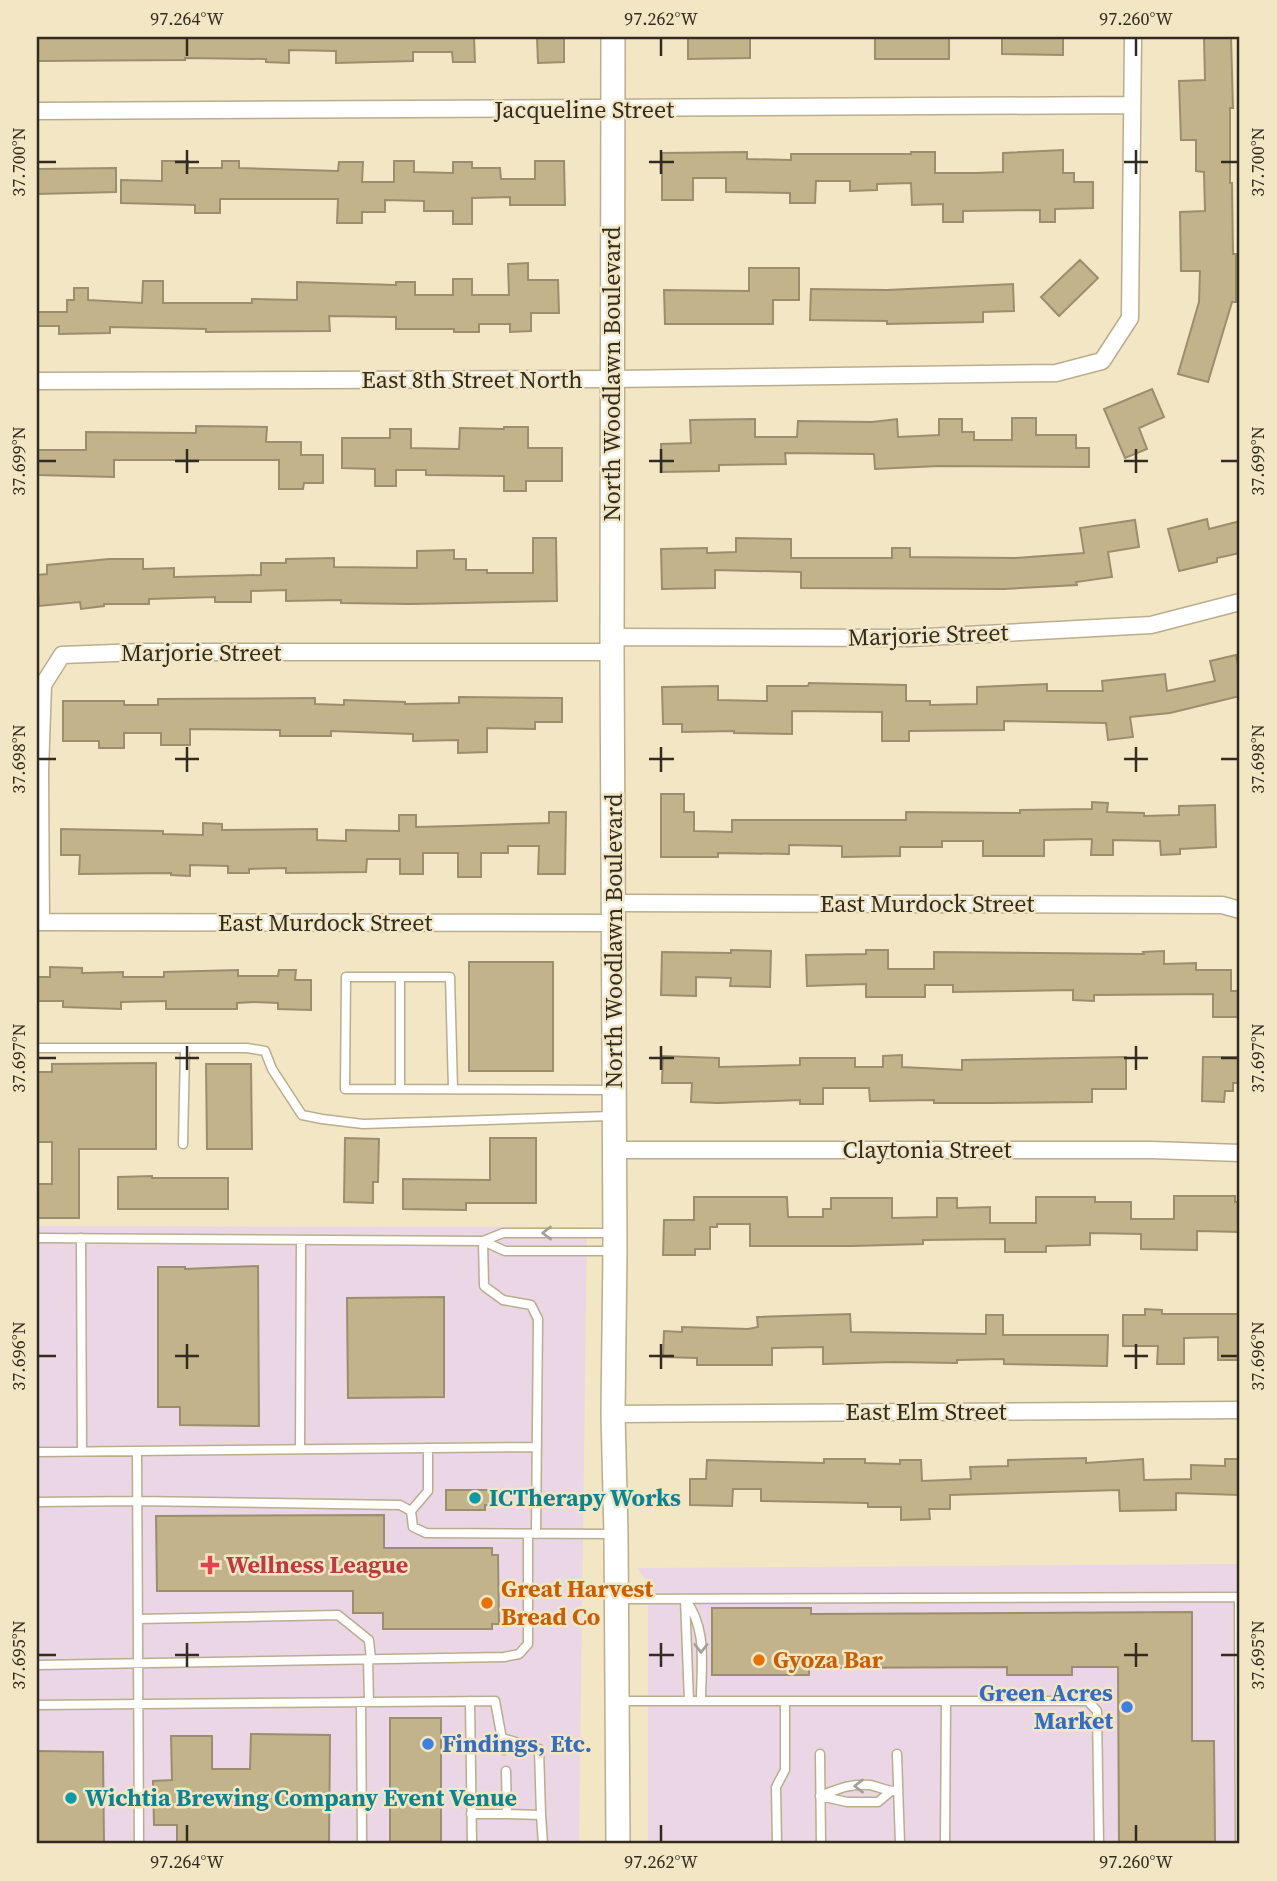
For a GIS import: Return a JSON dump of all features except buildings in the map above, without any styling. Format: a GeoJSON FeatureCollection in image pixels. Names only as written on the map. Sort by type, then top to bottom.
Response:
{"type":"FeatureCollection","features":[{"type":"Feature","properties":{"kind":"main road","name":"North Woodlawn Boulevard"},"geometry":{"type":"LineString","coordinates":[[613,37],[613,1414],[618,1844]]}},
{"type":"Feature","properties":{"kind":"street"},"geometry":{"type":"LineString","coordinates":[[1132,105],[1133,37]]}},
{"type":"Feature","properties":{"kind":"street","name":"Jacqueline Street"},"geometry":{"type":"LineString","coordinates":[[37,111],[613,110],[1132,105]]}},
{"type":"Feature","properties":{"kind":"street","name":"East 8th Street North"},"geometry":{"type":"LineString","coordinates":[[37,381],[612,379],[1056,373],[1102,361],[1130,318],[1132,105]]}},
{"type":"Feature","properties":{"kind":"street","name":"Marjorie Street"},"geometry":{"type":"LineString","coordinates":[[39,922],[43,685],[62,655],[909,638],[1151,625],[1240,602]]}},
{"type":"Feature","properties":{"kind":"street","name":"East Murdock Street"},"geometry":{"type":"LineString","coordinates":[[39,922],[1222,905],[1240,910]]}},
{"type":"Feature","properties":{"kind":"street","name":"Claytonia Street"},"geometry":{"type":"LineString","coordinates":[[615,1150],[1152,1150],[1240,1153]]}},
{"type":"Feature","properties":{"kind":"street","name":"East Elm Street"},"geometry":{"type":"LineString","coordinates":[[613,1414],[1240,1410]]}},
{"type":"Feature","properties":{"kind":"lane"},"geometry":{"type":"LineString","coordinates":[[453,1089],[450,978],[346,977],[345,1088],[400,1089],[614,1090]]}},
{"type":"Feature","properties":{"kind":"lane"},"geometry":{"type":"LineString","coordinates":[[400,977],[400,1089]]}},
{"type":"Feature","properties":{"kind":"lane"},"geometry":{"type":"LineString","coordinates":[[37,1048],[247,1048],[265,1051],[272,1069],[302,1115],[363,1124],[614,1115]]}},
{"type":"Feature","properties":{"kind":"lane"},"geometry":{"type":"LineString","coordinates":[[183,1144],[185,1048]]}},
{"type":"Feature","properties":{"kind":"lane"},"geometry":{"type":"LineString","coordinates":[[37,1238],[483,1241],[503,1233],[615,1242]]}},
{"type":"Feature","properties":{"kind":"lane"},"geometry":{"type":"LineString","coordinates":[[80,1238],[82,1451]]}},
{"type":"Feature","properties":{"kind":"lane"},"geometry":{"type":"LineString","coordinates":[[300,1450],[301,1240]]}},
{"type":"Feature","properties":{"kind":"lane"},"geometry":{"type":"LineString","coordinates":[[483,1241],[505,1251],[615,1242]]}},
{"type":"Feature","properties":{"kind":"lane"},"geometry":{"type":"LineString","coordinates":[[37,1665],[503,1657],[519,1654],[528,1644],[537,1447],[538,1319],[531,1305],[503,1300],[484,1286],[483,1241]]}},
{"type":"Feature","properties":{"kind":"lane"},"geometry":{"type":"LineString","coordinates":[[37,1452],[537,1447]]}},
{"type":"Feature","properties":{"kind":"lane"},"geometry":{"type":"LineString","coordinates":[[428,1448],[428,1491],[411,1511],[413,1527],[426,1533],[616,1534]]}},
{"type":"Feature","properties":{"kind":"lane"},"geometry":{"type":"LineString","coordinates":[[137,1451],[138,1844]]}},
{"type":"Feature","properties":{"kind":"lane"},"geometry":{"type":"LineString","coordinates":[[37,1502],[400,1505],[411,1511]]}},
{"type":"Feature","properties":{"kind":"lane"},"geometry":{"type":"LineString","coordinates":[[617,1599],[1239,1597],[1240,1844]]}},
{"type":"Feature","properties":{"kind":"lane"},"geometry":{"type":"LineString","coordinates":[[685,1599],[689,1701]]}},
{"type":"Feature","properties":{"kind":"lane"},"geometry":{"type":"LineString","coordinates":[[685,1599],[694,1611],[701,1629],[701,1701]]}},
{"type":"Feature","properties":{"kind":"lane"},"geometry":{"type":"LineString","coordinates":[[138,1619],[338,1615],[369,1640],[362,1844]]}},
{"type":"Feature","properties":{"kind":"lane"},"geometry":{"type":"LineString","coordinates":[[470,1701],[472,1844]]}},
{"type":"Feature","properties":{"kind":"lane"},"geometry":{"type":"LineString","coordinates":[[37,1705],[495,1701],[505,1750]]}},
{"type":"Feature","properties":{"kind":"lane"},"geometry":{"type":"LineString","coordinates":[[617,1701],[1088,1701],[1097,1711],[1099,1844]]}},
{"type":"Feature","properties":{"kind":"lane"},"geometry":{"type":"LineString","coordinates":[[777,1844],[776,1787],[785,1770],[785,1701]]}},
{"type":"Feature","properties":{"kind":"lane"},"geometry":{"type":"LineString","coordinates":[[945,1844],[946,1701]]}},
{"type":"Feature","properties":{"kind":"lane"},"geometry":{"type":"LineString","coordinates":[[502,1738],[539,1749],[543,1844]]}},
{"type":"Feature","properties":{"kind":"lane"},"geometry":{"type":"LineString","coordinates":[[820,1754],[821,1844]]}},
{"type":"Feature","properties":{"kind":"lane"},"geometry":{"type":"LineString","coordinates":[[897,1754],[894,1791],[900,1844]]}},
{"type":"Feature","properties":{"kind":"lane"},"geometry":{"type":"LineString","coordinates":[[506,1771],[507,1814]]}},
{"type":"Feature","properties":{"kind":"lane"},"geometry":{"type":"LineString","coordinates":[[820,1796],[851,1784],[894,1791]]}},
{"type":"Feature","properties":{"kind":"lane"},"geometry":{"type":"LineString","coordinates":[[820,1796],[847,1802],[878,1802],[894,1791]]}},
{"type":"Feature","properties":{"kind":"lane"},"geometry":{"type":"LineString","coordinates":[[471,1814],[541,1815]]}},
{"type":"Feature","properties":{"kind":"shaded area"},"geometry":{"type":"Polygon","coordinates":[[[37,1226],[587,1227],[579,1844],[37,1844],[37,1226]]]}},
{"type":"Feature","properties":{"kind":"shaded area"},"geometry":{"type":"Polygon","coordinates":[[[1240,1564],[1240,1844],[648,1844],[648,1583],[637,1568],[1240,1564]]]}},
{"type":"Feature","properties":{"kind":"place","name":"ICTherapy Works"},"geometry":{"type":"Point","coordinates":[475,1498]}},
{"type":"Feature","properties":{"kind":"place","name":"Wellness League"},"geometry":{"type":"Point","coordinates":[210,1565]}},
{"type":"Feature","properties":{"kind":"place","name":"Great Harvest Bread Co"},"geometry":{"type":"Point","coordinates":[487,1603]}},
{"type":"Feature","properties":{"kind":"place","name":"Gyoza Bar"},"geometry":{"type":"Point","coordinates":[759,1660]}},
{"type":"Feature","properties":{"kind":"place","name":"Green Acres Market"},"geometry":{"type":"Point","coordinates":[1127,1707]}},
{"type":"Feature","properties":{"kind":"place","name":"Findings, Etc."},"geometry":{"type":"Point","coordinates":[428,1744]}},
{"type":"Feature","properties":{"kind":"place","name":"Wichtia Brewing Company Event Venue"},"geometry":{"type":"Point","coordinates":[71,1798]}}]}
